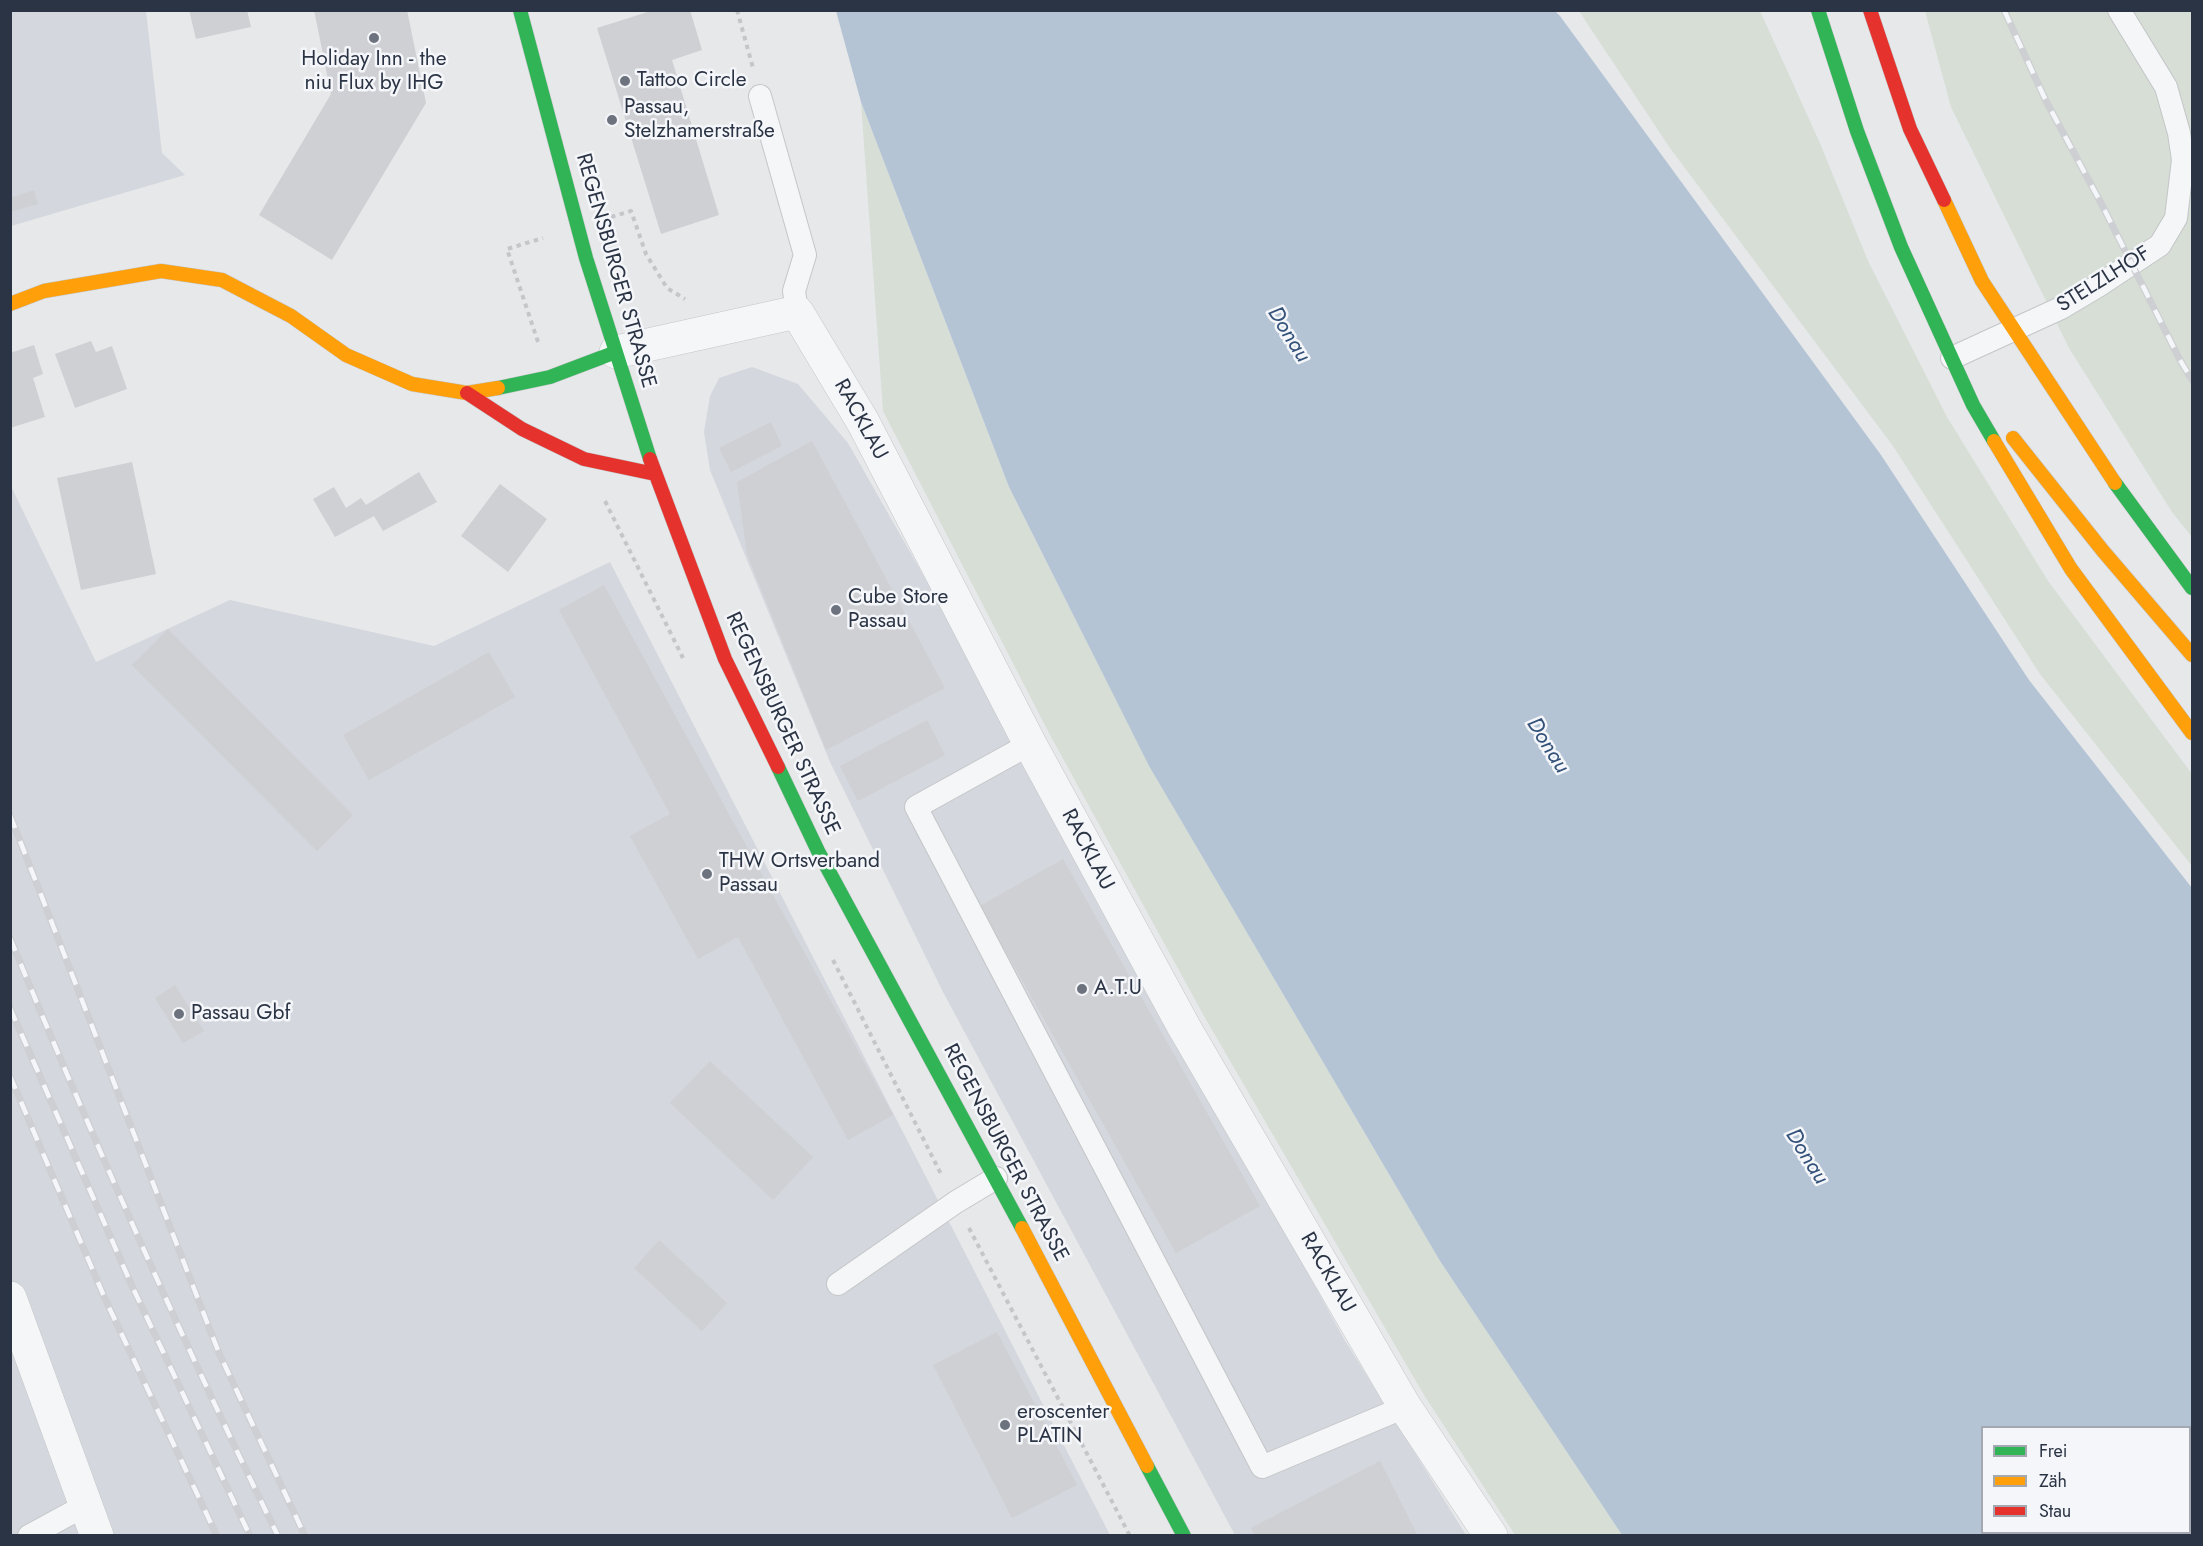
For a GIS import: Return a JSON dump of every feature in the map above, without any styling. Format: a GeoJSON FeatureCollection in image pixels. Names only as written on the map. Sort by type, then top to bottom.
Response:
{"type":"FeatureCollection","features":[{"type":"Feature","properties":{"kind":"main road","name":"REGENSBURGER STRASSE"},"geometry":{"type":"LineString","coordinates":[[520,10],[577,227],[616,352],[655,474],[725,659],[813,841],[996,1178],[1184,1536]]}},
{"type":"Feature","properties":{"kind":"main road"},"geometry":{"type":"LineString","coordinates":[[1818,10],[1857,131],[1901,247],[1973,405],[2071,569],[2193,733]]}},
{"type":"Feature","properties":{"kind":"main road"},"geometry":{"type":"LineString","coordinates":[[1870,10],[1910,129],[1982,280],[2130,506],[2193,588]]}},
{"type":"Feature","properties":{"kind":"main road"},"geometry":{"type":"LineString","coordinates":[[10,304],[44,291],[161,272],[222,280],[291,316],[346,355],[411,384],[467,393],[550,377],[616,352]]}},
{"type":"Feature","properties":{"kind":"main road"},"geometry":{"type":"LineString","coordinates":[[1952,357],[1992,410]]}},
{"type":"Feature","properties":{"kind":"main road"},"geometry":{"type":"LineString","coordinates":[[467,393],[522,429],[584,459],[655,474]]}},
{"type":"Feature","properties":{"kind":"main road"},"geometry":{"type":"LineString","coordinates":[[2005,428],[2103,551],[2193,655]]}},
{"type":"Feature","properties":{"kind":"street"},"geometry":{"type":"LineString","coordinates":[[616,352],[797,312]]}},
{"type":"Feature","properties":{"kind":"street","name":"RACKLAU"},"geometry":{"type":"LineString","coordinates":[[797,312],[863,422],[1030,744],[1184,1027],[1405,1407],[1491,1536]]}},
{"type":"Feature","properties":{"kind":"street"},"geometry":{"type":"LineString","coordinates":[[10,1298],[98,1536]]}},
{"type":"Feature","properties":{"kind":"lane","name":"STELZLHOF"},"geometry":{"type":"LineString","coordinates":[[1952,357],[2061,308],[2160,245],[2176,218],[2183,160],[2179,133],[2166,87],[2119,10]]}},
{"type":"Feature","properties":{"kind":"lane"},"geometry":{"type":"LineString","coordinates":[[760,96],[805,255],[794,291],[797,312]]}},
{"type":"Feature","properties":{"kind":"lane"},"geometry":{"type":"LineString","coordinates":[[1030,744],[916,807],[1263,1467],[1405,1407]]}},
{"type":"Feature","properties":{"kind":"lane"},"geometry":{"type":"LineString","coordinates":[[838,1284],[956,1202],[996,1178]]}},
{"type":"Feature","properties":{"kind":"lane"},"geometry":{"type":"LineString","coordinates":[[29,1536],[86,1505]]}},
{"type":"Feature","properties":{"kind":"path"},"geometry":{"type":"LineString","coordinates":[[737,10],[760,96]]}},
{"type":"Feature","properties":{"kind":"path"},"geometry":{"type":"LineString","coordinates":[[577,227],[631,211],[645,254],[667,288],[687,301]]}},
{"type":"Feature","properties":{"kind":"shaded area"},"geometry":{"type":"Polygon","coordinates":[[[11,11],[146,11],[162,153],[185,175],[11,226],[11,11]]]}},
{"type":"Feature","properties":{"kind":"shaded area"},"geometry":{"type":"Polygon","coordinates":[[[1579,11],[1760,11],[1819,141],[1868,261],[1947,417],[2048,581],[2192,774],[2192,866],[2040,674],[1893,446],[1670,148],[1579,11]]]}},
{"type":"Feature","properties":{"kind":"shaded area"},"geometry":{"type":"Polygon","coordinates":[[[1925,11],[2192,11],[2192,537],[2172,512],[2069,348],[1951,107],[1925,11]]]}},
{"type":"Feature","properties":{"kind":"shaded area"},"geometry":{"type":"Polygon","coordinates":[[[861,102],[1009,487],[1149,766],[1440,1261],[1622,1535],[1515,1535],[1424,1395],[1204,1016],[1049,733],[883,411],[861,102]]]}},
{"type":"Feature","properties":{"kind":"shaded area"},"geometry":{"type":"Polygon","coordinates":[[[752,367],[798,384],[848,443],[1008,724],[1344,1339],[1466,1535],[1235,1535],[943,992],[830,762],[710,470],[704,432],[710,396],[719,378],[752,367]]]}},
{"type":"Feature","properties":{"kind":"shaded area"},"geometry":{"type":"Polygon","coordinates":[[[10,484],[96,662],[230,600],[434,646],[610,562],[1110,1535],[11,1535],[10,484]]]}},
{"type":"Feature","properties":{"kind":"water","name":"Donau"},"geometry":{"type":"Polygon","coordinates":[[[1554,10],[1560,16],[1881,455],[2029,680],[2192,888],[2192,1535],[1622,1535],[1440,1261],[1149,766],[1009,487],[861,102],[836,11],[1554,10]]]}},
{"type":"Feature","properties":{"kind":"building"},"geometry":{"type":"Polygon","coordinates":[[[189,10],[247,10],[251,27],[196,39],[189,10]]]}},
{"type":"Feature","properties":{"kind":"building"},"geometry":{"type":"Polygon","coordinates":[[[314,10],[407,10],[426,103],[332,260],[259,215],[331,94],[314,10]]]}},
{"type":"Feature","properties":{"kind":"building"},"geometry":{"type":"Polygon","coordinates":[[[654,10],[690,10],[702,50],[672,60],[719,215],[661,234],[597,28],[654,10]]]}},
{"type":"Feature","properties":{"kind":"building"},"geometry":{"type":"Polygon","coordinates":[[[34,190],[38,204],[10,212],[10,198],[34,190]]]}},
{"type":"Feature","properties":{"kind":"building"},"geometry":{"type":"Polygon","coordinates":[[[91,341],[96,352],[112,346],[127,389],[75,408],[55,354],[91,341]]]}},
{"type":"Feature","properties":{"kind":"building"},"geometry":{"type":"Polygon","coordinates":[[[34,345],[43,374],[33,378],[45,417],[10,428],[10,353],[34,345]]]}},
{"type":"Feature","properties":{"kind":"building"},"geometry":{"type":"Polygon","coordinates":[[[771,422],[782,446],[731,472],[719,448],[771,422]]]}},
{"type":"Feature","properties":{"kind":"building","name":"Cube Store Passau"},"geometry":{"type":"Polygon","coordinates":[[[812,441],[945,688],[826,750],[747,554],[737,482],[812,441]]]}},
{"type":"Feature","properties":{"kind":"building"},"geometry":{"type":"Polygon","coordinates":[[[132,462],[156,574],[81,590],[57,478],[132,462]]]}},
{"type":"Feature","properties":{"kind":"building"},"geometry":{"type":"Polygon","coordinates":[[[419,472],[437,502],[383,531],[374,516],[335,537],[313,499],[334,487],[346,508],[361,498],[366,505],[419,472]]]}},
{"type":"Feature","properties":{"kind":"building"},"geometry":{"type":"Polygon","coordinates":[[[500,484],[547,519],[508,572],[461,536],[500,484]]]}},
{"type":"Feature","properties":{"kind":"building","name":"THW Ortsverband Passau"},"geometry":{"type":"Polygon","coordinates":[[[604,585],[893,1115],[848,1140],[738,937],[698,959],[630,836],[670,814],[559,610],[604,585]]]}},
{"type":"Feature","properties":{"kind":"building"},"geometry":{"type":"Polygon","coordinates":[[[168,629],[353,815],[317,851],[132,665],[168,629]]]}},
{"type":"Feature","properties":{"kind":"building"},"geometry":{"type":"Polygon","coordinates":[[[489,652],[515,697],[369,780],[343,735],[489,652]]]}},
{"type":"Feature","properties":{"kind":"building"},"geometry":{"type":"Polygon","coordinates":[[[927,720],[945,755],[858,801],[840,766],[927,720]]]}},
{"type":"Feature","properties":{"kind":"building","name":"A.T.U"},"geometry":{"type":"Polygon","coordinates":[[[1063,859],[1260,1206],[1176,1253],[980,906],[1063,859]]]}},
{"type":"Feature","properties":{"kind":"building","name":"Passau Gbf"},"geometry":{"type":"Polygon","coordinates":[[[175,985],[204,1031],[183,1043],[155,998],[175,985]]]}},
{"type":"Feature","properties":{"kind":"building"},"geometry":{"type":"Polygon","coordinates":[[[710,1061],[813,1157],[773,1200],[670,1103],[710,1061]]]}},
{"type":"Feature","properties":{"kind":"building"},"geometry":{"type":"Polygon","coordinates":[[[659,1240],[727,1303],[702,1331],[634,1268],[659,1240]]]}},
{"type":"Feature","properties":{"kind":"building","name":"eroscenter PLATIN"},"geometry":{"type":"Polygon","coordinates":[[[997,1332],[1077,1485],[1012,1518],[933,1365],[997,1332]]]}},
{"type":"Feature","properties":{"kind":"building"},"geometry":{"type":"Polygon","coordinates":[[[1380,1461],[1418,1536],[1255,1536],[1251,1528],[1380,1461]]]}},
{"type":"Feature","properties":{"kind":"railway"},"geometry":{"type":"LineString","coordinates":[[2004,10],[2046,101],[2192,380]]}},
{"type":"Feature","properties":{"kind":"railway"},"geometry":{"type":"LineString","coordinates":[[10,815],[219,1353],[305,1536]]}},
{"type":"Feature","properties":{"kind":"railway"},"geometry":{"type":"LineString","coordinates":[[10,938],[139,1239],[278,1536]]}},
{"type":"Feature","properties":{"kind":"railway"},"geometry":{"type":"LineString","coordinates":[[10,1008],[132,1286],[250,1536]]}},
{"type":"Feature","properties":{"kind":"railway"},"geometry":{"type":"LineString","coordinates":[[10,1076],[106,1301],[217,1536]]}},
{"type":"Feature","properties":{"kind":"traffic: fast"},"geometry":{"type":"LineString","coordinates":[[520,10],[586,258],[650,459]]}},
{"type":"Feature","properties":{"kind":"traffic: fast"},"geometry":{"type":"LineString","coordinates":[[1818,10],[1857,131],[1901,247],[1973,405],[1994,441]]}},
{"type":"Feature","properties":{"kind":"traffic: fast"},"geometry":{"type":"LineString","coordinates":[[498,388],[550,377],[616,352]]}},
{"type":"Feature","properties":{"kind":"traffic: fast"},"geometry":{"type":"LineString","coordinates":[[2115,483],[2192,588]]}},
{"type":"Feature","properties":{"kind":"traffic: fast"},"geometry":{"type":"LineString","coordinates":[[778,767],[818,851],[1022,1228]]}},
{"type":"Feature","properties":{"kind":"traffic: fast"},"geometry":{"type":"LineString","coordinates":[[1147,1466],[1184,1536]]}},
{"type":"Feature","properties":{"kind":"traffic: slow"},"geometry":{"type":"LineString","coordinates":[[1944,200],[1982,281],[2115,483]]}},
{"type":"Feature","properties":{"kind":"traffic: slow"},"geometry":{"type":"LineString","coordinates":[[10,304],[44,291],[161,271],[222,280],[291,316],[346,355],[412,384],[467,393],[498,388]]}},
{"type":"Feature","properties":{"kind":"traffic: slow"},"geometry":{"type":"LineString","coordinates":[[2013,438],[2103,551],[2192,655]]}},
{"type":"Feature","properties":{"kind":"traffic: slow"},"geometry":{"type":"LineString","coordinates":[[1994,441],[2071,569],[2192,733]]}},
{"type":"Feature","properties":{"kind":"traffic: slow"},"geometry":{"type":"LineString","coordinates":[[1022,1228],[1147,1466]]}},
{"type":"Feature","properties":{"kind":"traffic: jam"},"geometry":{"type":"LineString","coordinates":[[1870,10],[1910,129],[1944,200]]}},
{"type":"Feature","properties":{"kind":"traffic: jam"},"geometry":{"type":"LineString","coordinates":[[467,393],[522,429],[584,459],[655,474]]}},
{"type":"Feature","properties":{"kind":"traffic: jam"},"geometry":{"type":"LineString","coordinates":[[650,459],[725,659],[778,767]]}},
{"type":"Feature","properties":{"kind":"place","name":"Holiday Inn - the niu Flux by IHG"},"geometry":{"type":"Point","coordinates":[374,38]}},
{"type":"Feature","properties":{"kind":"place","name":"Tattoo Circle"},"geometry":{"type":"Point","coordinates":[625,81]}},
{"type":"Feature","properties":{"kind":"place","name":"Passau, Stelzhamerstraße"},"geometry":{"type":"Point","coordinates":[612,120]}},
{"type":"Feature","properties":{"kind":"place","name":"Cube Store Passau"},"geometry":{"type":"Point","coordinates":[836,610]}},
{"type":"Feature","properties":{"kind":"place","name":"THW Ortsverband Passau"},"geometry":{"type":"Point","coordinates":[707,874]}},
{"type":"Feature","properties":{"kind":"place","name":"A.T.U"},"geometry":{"type":"Point","coordinates":[1082,989]}},
{"type":"Feature","properties":{"kind":"place","name":"Passau Gbf"},"geometry":{"type":"Point","coordinates":[179,1014]}},
{"type":"Feature","properties":{"kind":"place","name":"eroscenter PLATIN"},"geometry":{"type":"Point","coordinates":[1005,1425]}}]}
